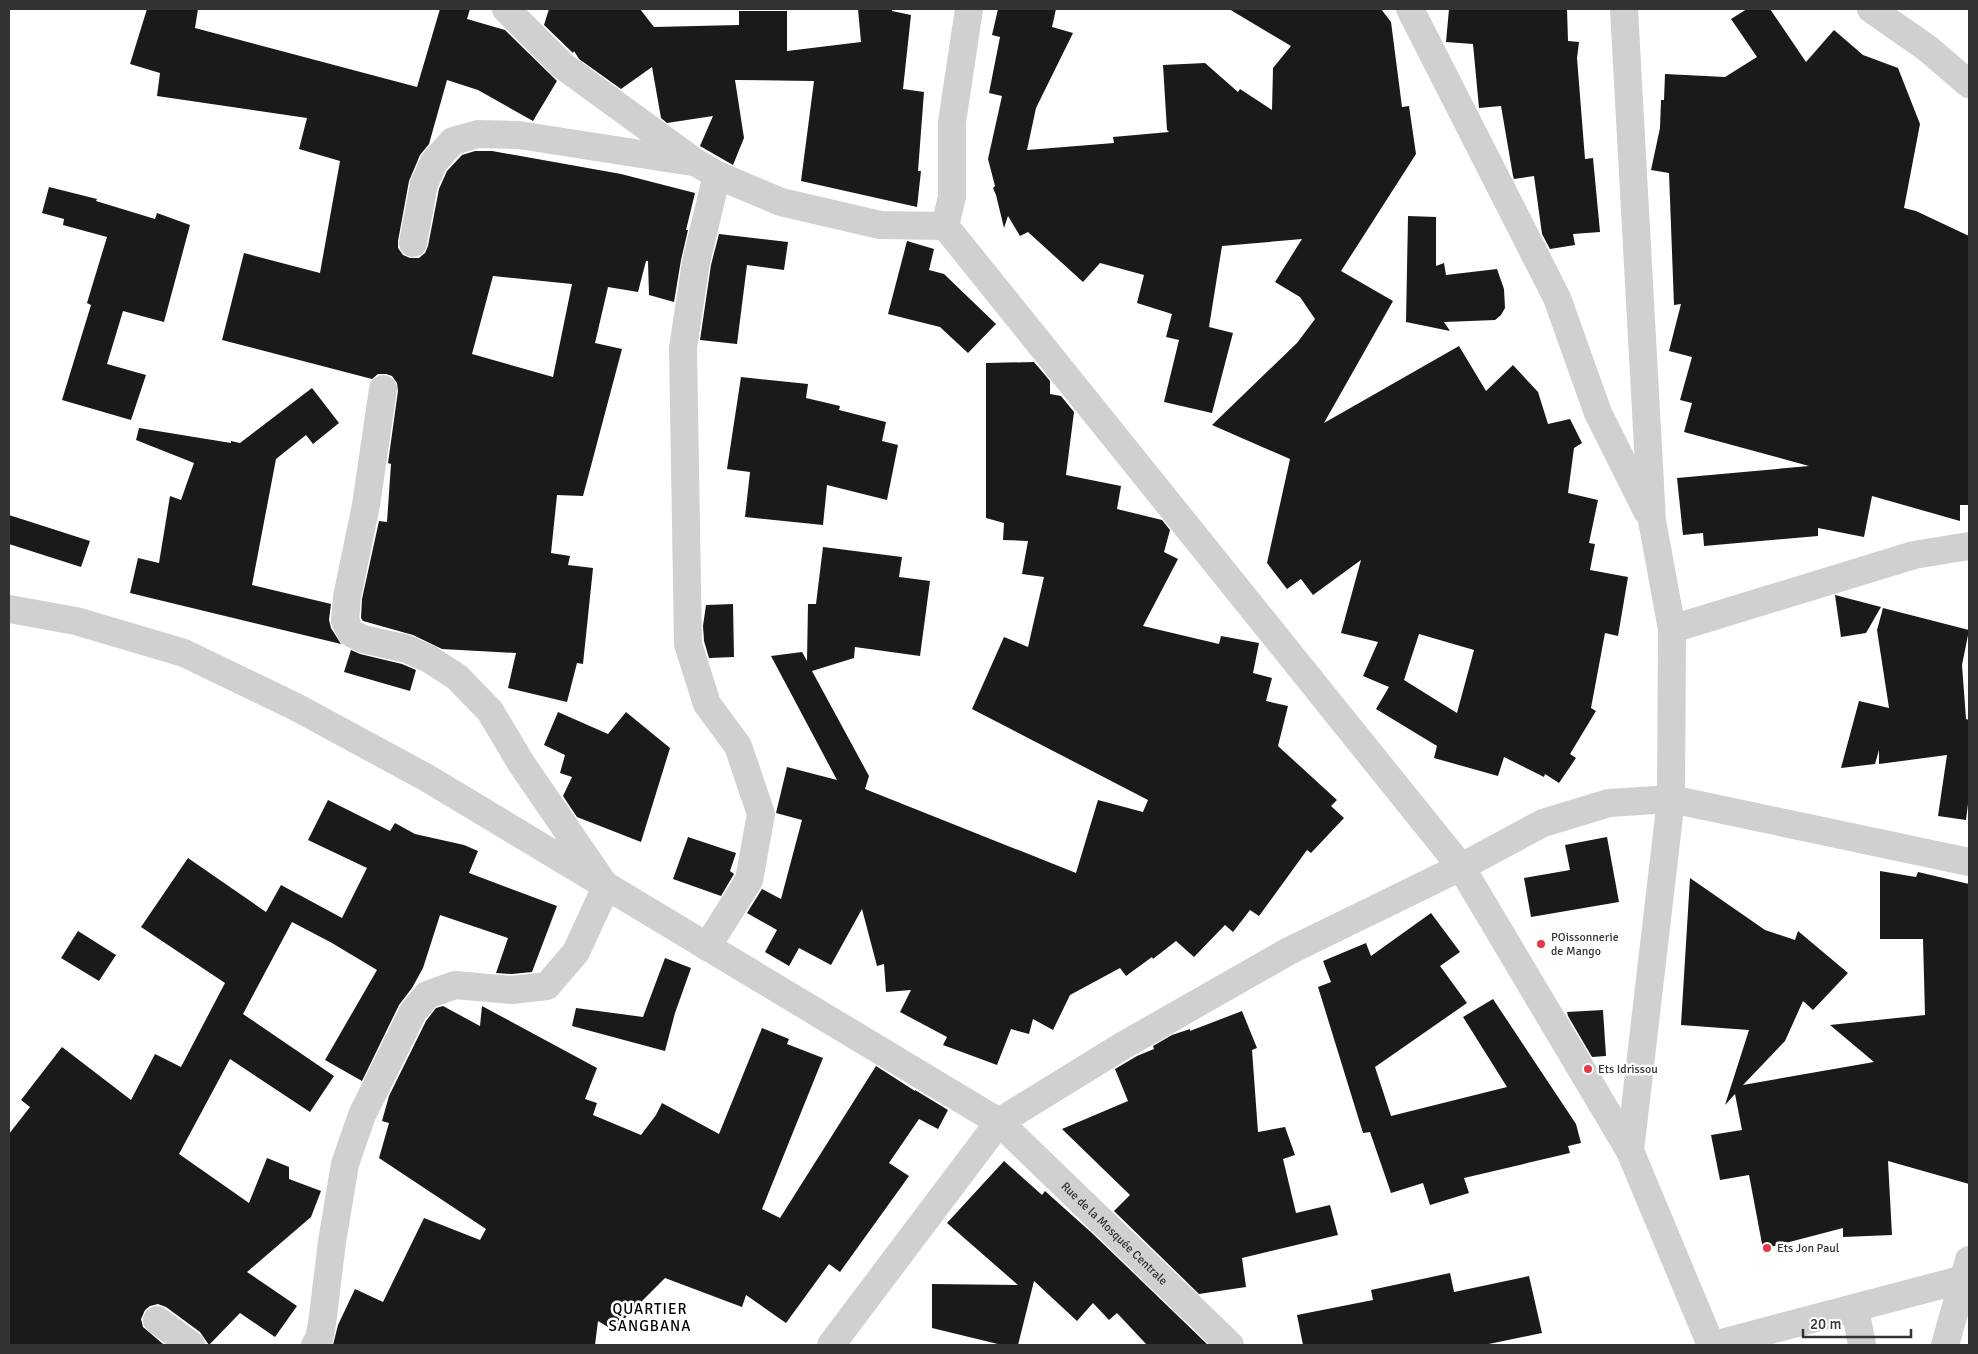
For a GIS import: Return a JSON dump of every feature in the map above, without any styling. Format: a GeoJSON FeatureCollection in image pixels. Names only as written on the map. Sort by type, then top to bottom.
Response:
{"type":"FeatureCollection","features":[{"type":"Feature","properties":{"kind":"street"},"geometry":{"type":"LineString","coordinates":[[506,9],[563,66],[706,169],[781,202],[880,225],[945,226]]}},
{"type":"Feature","properties":{"kind":"street"},"geometry":{"type":"LineString","coordinates":[[945,226],[952,197],[952,122],[969,9]]}},
{"type":"Feature","properties":{"kind":"street"},"geometry":{"type":"LineString","coordinates":[[1410,9],[1557,298],[1598,413],[1652,521]]}},
{"type":"Feature","properties":{"kind":"street"},"geometry":{"type":"LineString","coordinates":[[1624,9],[1652,521],[1672,629],[1671,799],[1630,1151]]}},
{"type":"Feature","properties":{"kind":"street"},"geometry":{"type":"LineString","coordinates":[[1871,9],[1927,48],[1969,84]]}},
{"type":"Feature","properties":{"kind":"street"},"geometry":{"type":"LineString","coordinates":[[413,243],[424,184],[434,162],[453,141],[478,134],[519,135],[706,169]]}},
{"type":"Feature","properties":{"kind":"street"},"geometry":{"type":"LineString","coordinates":[[706,169],[696,262],[683,348],[688,644],[707,704],[738,746],[760,814],[749,880],[707,946]]}},
{"type":"Feature","properties":{"kind":"street"},"geometry":{"type":"LineString","coordinates":[[945,226],[1461,867],[1630,1151],[1712,1345],[1855,1308],[1966,1270]]}},
{"type":"Feature","properties":{"kind":"street"},"geometry":{"type":"LineString","coordinates":[[315,1345],[319,1338],[322,1324],[332,1242],[345,1164],[362,1115],[413,1012],[428,995],[454,985],[512,990],[547,986],[576,952],[606,887],[521,763],[490,711],[464,684],[457,677],[428,659],[407,649],[363,639],[351,633],[345,621],[347,597],[366,505],[383,389]]}},
{"type":"Feature","properties":{"kind":"street"},"geometry":{"type":"LineString","coordinates":[[1672,629],[1914,555],[1969,546]]}},
{"type":"Feature","properties":{"kind":"street","name":"Rue de la Mosquée Centrale"},"geometry":{"type":"LineString","coordinates":[[9,609],[76,621],[184,653],[298,708],[427,778],[999,1122],[1230,1345]]}},
{"type":"Feature","properties":{"kind":"street"},"geometry":{"type":"LineString","coordinates":[[831,1345],[999,1122],[1124,1045],[1289,951],[1461,867],[1543,823],[1609,803],[1671,799],[1969,862]]}},
{"type":"Feature","properties":{"kind":"street"},"geometry":{"type":"LineString","coordinates":[[1945,1345],[1966,1270]]}},
{"type":"Feature","properties":{"kind":"street"},"geometry":{"type":"LineString","coordinates":[[1855,1308],[1862,1345]]}},
{"type":"Feature","properties":{"kind":"street"},"geometry":{"type":"LineString","coordinates":[[157,1320],[191,1345]]}},
{"type":"Feature","properties":{"kind":"building"},"geometry":{"type":"Polygon","coordinates":[[[147,9],[198,9],[195,28],[417,87],[440,9],[470,9],[467,19],[505,30],[557,81],[533,121],[478,90],[447,80],[429,144],[420,155],[409,181],[398,241],[398,248],[403,255],[410,258],[419,258],[425,253],[439,189],[447,171],[462,155],[475,151],[492,151],[621,174],[695,193],[686,230],[688,230],[674,302],[649,295],[648,261],[646,261],[638,292],[608,287],[595,343],[622,349],[583,496],[557,495],[551,553],[570,556],[568,565],[593,568],[583,664],[577,663],[567,702],[508,688],[516,653],[442,649],[413,635],[363,621],[361,618],[362,599],[379,521],[387,522],[391,464],[388,463],[398,391],[397,383],[392,376],[386,374],[378,374],[372,379],[222,340],[244,253],[320,273],[340,161],[299,149],[307,118],[157,96],[160,73],[130,64],[147,9]],[[493,276],[472,354],[553,377],[572,284],[493,276]]]}},
{"type":"Feature","properties":{"kind":"building"},"geometry":{"type":"Polygon","coordinates":[[[549,9],[640,9],[654,27],[739,25],[739,11],[787,11],[787,51],[861,42],[858,9],[892,9],[892,11],[911,15],[903,89],[924,92],[918,171],[921,171],[917,207],[801,181],[814,81],[735,80],[744,138],[733,165],[700,146],[713,116],[667,123],[661,118],[652,67],[621,89],[579,59],[574,51],[573,53],[544,25],[549,9]]]}},
{"type":"Feature","properties":{"kind":"building"},"geometry":{"type":"Polygon","coordinates":[[[998,9],[1056,9],[1052,27],[1073,33],[1036,108],[1027,150],[1114,143],[1113,137],[1169,132],[1167,130],[1163,65],[1205,63],[1238,92],[1240,89],[1272,110],[1273,68],[1291,46],[1229,9],[1381,9],[1391,22],[1402,107],[1409,106],[1416,154],[1341,271],[1393,301],[1324,423],[1459,346],[1486,391],[1513,365],[1538,392],[1548,424],[1570,419],[1582,443],[1574,448],[1568,493],[1598,500],[1589,543],[1595,544],[1590,570],[1628,577],[1618,636],[1605,633],[1591,708],[1596,711],[1570,754],[1576,758],[1559,783],[1545,774],[1544,777],[1504,757],[1498,776],[1434,758],[1437,746],[1376,709],[1389,687],[1363,676],[1378,642],[1341,633],[1361,560],[1313,595],[1301,579],[1287,589],[1267,563],[1290,459],[1212,425],[1297,343],[1315,319],[1300,297],[1275,282],[1302,239],[1222,246],[1209,327],[1233,333],[1212,413],[1164,402],[1179,340],[1166,337],[1172,314],[1137,303],[1144,275],[1100,263],[1083,282],[1028,232],[1020,236],[1008,216],[1004,228],[993,188],[995,186],[988,159],[1002,96],[989,93],[1000,37],[992,35],[998,9]],[[1419,634],[1404,680],[1457,713],[1474,650],[1419,634]]]}},
{"type":"Feature","properties":{"kind":"building"},"geometry":{"type":"Polygon","coordinates":[[[1449,9],[1567,9],[1568,41],[1579,42],[1577,58],[1585,159],[1593,158],[1600,232],[1573,234],[1575,245],[1550,249],[1542,234],[1534,176],[1514,179],[1501,106],[1479,108],[1473,44],[1446,42],[1449,9]]]}},
{"type":"Feature","properties":{"kind":"building"},"geometry":{"type":"Polygon","coordinates":[[[1747,9],[1770,9],[1806,62],[1834,30],[1863,55],[1898,68],[1920,124],[1904,208],[1916,211],[1969,236],[1969,505],[1960,505],[1960,521],[1872,496],[1864,537],[1818,528],[1818,536],[1704,546],[1703,533],[1683,535],[1677,478],[1809,466],[1684,432],[1692,403],[1680,400],[1692,357],[1669,351],[1681,304],[1674,305],[1669,173],[1651,170],[1660,128],[1661,100],[1664,100],[1665,74],[1725,77],[1757,57],[1731,19],[1747,9]]]}},
{"type":"Feature","properties":{"kind":"building"},"geometry":{"type":"Polygon","coordinates":[[[49,187],[97,199],[96,201],[155,219],[157,213],[190,225],[164,322],[123,311],[107,364],[146,375],[131,420],[62,400],[91,305],[87,303],[107,237],[63,225],[64,219],[42,213],[49,187]]]}},
{"type":"Feature","properties":{"kind":"building"},"geometry":{"type":"Polygon","coordinates":[[[1408,216],[1436,217],[1436,266],[1444,263],[1446,275],[1497,269],[1504,289],[1505,308],[1501,315],[1495,320],[1444,322],[1450,331],[1406,322],[1408,216]]]}},
{"type":"Feature","properties":{"kind":"building"},"geometry":{"type":"Polygon","coordinates":[[[719,234],[788,242],[784,270],[747,265],[737,344],[700,340],[711,265],[719,234]]]}},
{"type":"Feature","properties":{"kind":"building"},"geometry":{"type":"Polygon","coordinates":[[[907,241],[934,249],[929,270],[944,274],[996,324],[968,353],[940,327],[888,314],[907,241]]]}},
{"type":"Feature","properties":{"kind":"building"},"geometry":{"type":"Polygon","coordinates":[[[1034,362],[1050,381],[1050,394],[1061,396],[1074,412],[1066,475],[1121,486],[1117,509],[1162,520],[1170,530],[1164,552],[1178,559],[1143,626],[1219,644],[1221,636],[1259,643],[1253,673],[1272,678],[1266,701],[1288,706],[1278,746],[1337,800],[1331,806],[1344,818],[1311,853],[1307,850],[1259,916],[1250,910],[1233,932],[1225,925],[1194,957],[1176,941],[1153,959],[1152,957],[1126,976],[1120,968],[1070,995],[1053,1030],[1033,1019],[1029,1034],[1011,1029],[997,1065],[943,1045],[947,1037],[900,1012],[911,990],[886,992],[884,964],[877,966],[862,909],[831,965],[799,948],[789,966],[765,952],[777,930],[747,913],[762,889],[781,899],[802,820],[776,813],[787,767],[837,780],[771,656],[802,652],[807,661],[808,604],[816,604],[823,547],[902,557],[899,577],[930,581],[920,656],[855,647],[854,658],[812,671],[869,776],[865,789],[1076,873],[1098,800],[1143,812],[1148,800],[972,709],[1004,637],[1028,647],[1044,577],[1022,574],[1028,541],[1003,540],[1004,523],[986,518],[986,363],[1034,362]]]}},
{"type":"Feature","properties":{"kind":"building"},"geometry":{"type":"Polygon","coordinates":[[[741,377],[808,384],[806,398],[840,406],[839,410],[886,422],[882,441],[898,445],[887,500],[827,485],[823,525],[745,517],[750,472],[727,469],[741,377]]]}},
{"type":"Feature","properties":{"kind":"building"},"geometry":{"type":"Polygon","coordinates":[[[312,388],[339,423],[313,444],[306,435],[276,459],[252,585],[331,604],[329,620],[331,628],[341,644],[130,593],[138,558],[159,563],[170,496],[181,500],[194,463],[136,440],[139,428],[240,443],[312,388]]]}},
{"type":"Feature","properties":{"kind":"building"},"geometry":{"type":"Polygon","coordinates":[[[9,515],[90,541],[81,567],[9,544],[9,515]]]}},
{"type":"Feature","properties":{"kind":"building"},"geometry":{"type":"Polygon","coordinates":[[[1835,595],[1881,607],[1866,633],[1841,637],[1835,595]]]}},
{"type":"Feature","properties":{"kind":"building"},"geometry":{"type":"Polygon","coordinates":[[[733,604],[734,657],[709,658],[704,641],[703,626],[706,605],[733,604]]]}},
{"type":"Feature","properties":{"kind":"building"},"geometry":{"type":"Polygon","coordinates":[[[1883,608],[1969,630],[1962,665],[1966,719],[1969,720],[1969,796],[1966,820],[1938,816],[1947,755],[1879,764],[1879,750],[1875,764],[1841,768],[1859,701],[1889,708],[1877,630],[1883,608]]]}},
{"type":"Feature","properties":{"kind":"building"},"geometry":{"type":"Polygon","coordinates":[[[351,650],[402,664],[416,670],[410,691],[344,672],[351,650]]]}},
{"type":"Feature","properties":{"kind":"building"},"geometry":{"type":"Polygon","coordinates":[[[558,712],[608,734],[626,712],[670,748],[641,842],[577,817],[563,796],[572,777],[560,773],[565,755],[544,745],[558,712]]]}},
{"type":"Feature","properties":{"kind":"building"},"geometry":{"type":"Polygon","coordinates":[[[328,800],[390,831],[395,823],[415,834],[464,845],[478,851],[469,873],[557,906],[532,972],[496,973],[508,938],[440,915],[423,968],[412,988],[399,1005],[362,1081],[325,1060],[377,970],[292,922],[243,1014],[334,1076],[310,1112],[230,1059],[179,1154],[249,1203],[267,1158],[289,1167],[289,1179],[321,1191],[311,1217],[247,1272],[297,1306],[275,1337],[240,1313],[209,1345],[200,1332],[166,1307],[158,1304],[150,1306],[145,1310],[141,1319],[143,1327],[162,1345],[9,1345],[9,1134],[30,1107],[21,1100],[62,1047],[131,1100],[155,1054],[181,1067],[225,983],[141,927],[188,858],[266,912],[281,885],[342,918],[367,868],[308,840],[328,800]]]}},
{"type":"Feature","properties":{"kind":"building"},"geometry":{"type":"Polygon","coordinates":[[[688,837],[736,853],[730,871],[734,874],[721,896],[673,879],[688,837]]]}},
{"type":"Feature","properties":{"kind":"building"},"geometry":{"type":"Polygon","coordinates":[[[1607,837],[1619,902],[1531,917],[1524,878],[1570,870],[1565,845],[1607,837]]]}},
{"type":"Feature","properties":{"kind":"building"},"geometry":{"type":"Polygon","coordinates":[[[1880,871],[1916,877],[1918,872],[1969,884],[1969,1184],[1888,1161],[1892,1235],[1843,1237],[1843,1228],[1763,1249],[1749,1175],[1720,1180],[1711,1135],[1742,1130],[1735,1094],[1725,1105],[1749,1030],[1681,1025],[1690,878],[1765,930],[1795,940],[1798,931],[1848,973],[1813,1010],[1803,1001],[1785,1041],[1743,1085],[1874,1062],[1830,1025],[1925,1015],[1923,939],[1880,939],[1880,871]]]}},
{"type":"Feature","properties":{"kind":"building"},"geometry":{"type":"Polygon","coordinates":[[[1431,913],[1460,952],[1440,966],[1467,1003],[1375,1067],[1391,1116],[1507,1087],[1463,1017],[1493,999],[1576,1124],[1581,1143],[1568,1146],[1570,1153],[1464,1178],[1469,1193],[1430,1205],[1423,1183],[1391,1193],[1370,1132],[1363,1133],[1318,987],[1331,982],[1323,961],[1366,943],[1371,956],[1431,913]]]}},
{"type":"Feature","properties":{"kind":"building"},"geometry":{"type":"Polygon","coordinates":[[[78,931],[116,955],[99,981],[61,958],[78,931]]]}},
{"type":"Feature","properties":{"kind":"building"},"geometry":{"type":"Polygon","coordinates":[[[665,958],[691,968],[675,1013],[665,1051],[572,1026],[576,1008],[643,1017],[665,958]]]}},
{"type":"Feature","properties":{"kind":"building"},"geometry":{"type":"Polygon","coordinates":[[[443,1006],[480,1026],[482,1006],[597,1068],[585,1099],[597,1103],[593,1115],[641,1135],[656,1115],[662,1103],[719,1134],[762,1028],[789,1039],[787,1044],[823,1058],[762,1209],[780,1218],[876,1066],[948,1110],[938,1129],[919,1119],[889,1163],[909,1176],[840,1272],[829,1264],[786,1323],[746,1295],[742,1307],[665,1278],[613,1330],[598,1321],[595,1345],[333,1345],[338,1325],[355,1289],[383,1302],[424,1218],[480,1240],[486,1229],[379,1158],[389,1123],[382,1121],[389,1096],[426,1021],[436,1008],[443,1006]]]}},
{"type":"Feature","properties":{"kind":"building"},"geometry":{"type":"Polygon","coordinates":[[[1603,1010],[1606,1056],[1592,1057],[1567,1012],[1603,1010]]]}},
{"type":"Feature","properties":{"kind":"building"},"geometry":{"type":"Polygon","coordinates":[[[1242,1011],[1257,1048],[1252,1050],[1258,1132],[1285,1127],[1295,1155],[1283,1159],[1296,1213],[1330,1205],[1338,1235],[1242,1258],[1246,1287],[1199,1294],[1114,1211],[1130,1195],[1062,1129],[1128,1101],[1115,1069],[1137,1056],[1154,1049],[1153,1046],[1172,1035],[1190,1029],[1190,1031],[1242,1011]]]}},
{"type":"Feature","properties":{"kind":"building"},"geometry":{"type":"Polygon","coordinates":[[[1004,1161],[1042,1195],[1045,1191],[1093,1234],[1208,1345],[1147,1345],[1117,1313],[1109,1320],[1093,1303],[1077,1321],[1034,1281],[1018,1345],[1002,1345],[932,1328],[932,1284],[1018,1285],[947,1223],[1004,1161]]]}},
{"type":"Feature","properties":{"kind":"building"},"geometry":{"type":"Polygon","coordinates":[[[1450,1273],[1454,1292],[1529,1276],[1542,1333],[1484,1345],[1303,1345],[1297,1315],[1373,1300],[1371,1290],[1450,1273]]]}},
{"type":"Feature","properties":{"kind":"place","name":"POissonnerie de Mango"},"geometry":{"type":"Point","coordinates":[1541,944]}},
{"type":"Feature","properties":{"kind":"place","name":"Ets Idrissou"},"geometry":{"type":"Point","coordinates":[1588,1069]}},
{"type":"Feature","properties":{"kind":"place","name":"Ets Jon Paul"},"geometry":{"type":"Point","coordinates":[1767,1248]}},
{"type":"Feature","properties":{"kind":"district","name":"QUARTIER SANGBANA"},"geometry":{"type":"Point","coordinates":[650,1318]}}]}
